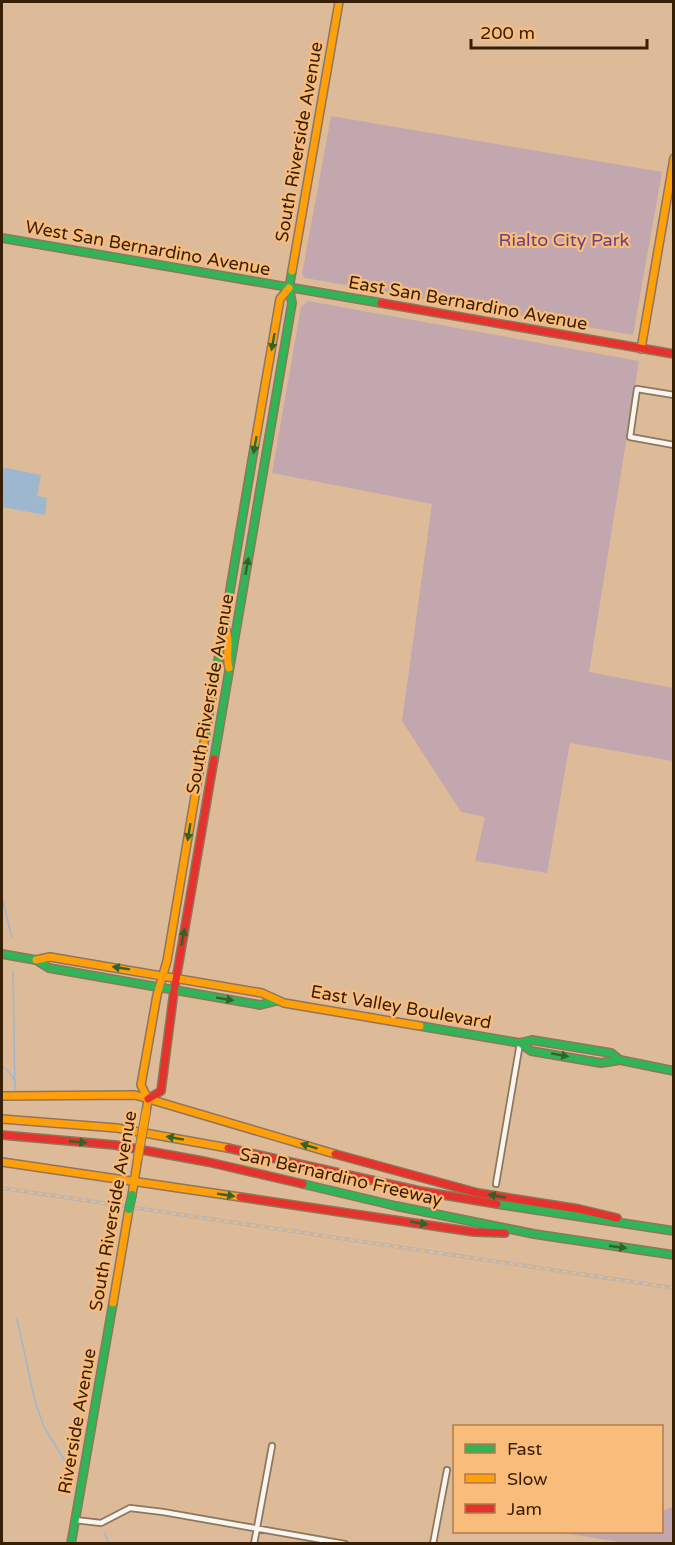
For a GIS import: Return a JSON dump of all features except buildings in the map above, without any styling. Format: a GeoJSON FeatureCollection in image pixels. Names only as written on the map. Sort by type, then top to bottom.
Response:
{"type":"FeatureCollection","features":[{"type":"Feature","properties":{"kind":"main road","name":"South Riverside Avenue"},"geometry":{"type":"LineString","coordinates":[[108,1328],[148,1099],[141,1085],[159,988],[170,976],[230,668],[292,303],[289,288],[339,2]]}},
{"type":"Feature","properties":{"kind":"main road"},"geometry":{"type":"LineString","coordinates":[[641,349],[674,158]]}},
{"type":"Feature","properties":{"kind":"main road","name":"West San Bernardino Avenue"},"geometry":{"type":"LineString","coordinates":[[2,237],[289,288]]}},
{"type":"Feature","properties":{"kind":"main road","name":"South Riverside Avenue"},"geometry":{"type":"LineString","coordinates":[[148,1099],[161,1091],[171,990],[170,976],[224,627],[280,299],[289,288]]}},
{"type":"Feature","properties":{"kind":"main road","name":"East San Bernardino Avenue"},"geometry":{"type":"LineString","coordinates":[[289,288],[674,354]]}},
{"type":"Feature","properties":{"kind":"main road"},"geometry":{"type":"LineString","coordinates":[[224,627],[229,634],[225,660],[230,668]]}},
{"type":"Feature","properties":{"kind":"main road"},"geometry":{"type":"LineString","coordinates":[[2,954],[36,960]]}},
{"type":"Feature","properties":{"kind":"main road","name":"East Valley Boulevard"},"geometry":{"type":"LineString","coordinates":[[36,960],[50,957],[170,976],[262,993],[276,1001],[520,1043],[531,1051],[601,1063],[620,1060],[674,1071]]}},
{"type":"Feature","properties":{"kind":"main road","name":"East Valley Boulevard"},"geometry":{"type":"LineString","coordinates":[[36,960],[49,968],[159,988],[260,1005],[276,1001]]}},
{"type":"Feature","properties":{"kind":"main road"},"geometry":{"type":"LineString","coordinates":[[2,1096],[135,1095],[335,1154],[468,1190],[579,1209],[657,1229]]}},
{"type":"Feature","properties":{"kind":"main road","name":"San Bernardino Freeway"},"geometry":{"type":"LineString","coordinates":[[6,1119],[117,1128],[212,1144],[420,1191],[674,1231]]}},
{"type":"Feature","properties":{"kind":"main road","name":"San Bernardino Freeway"},"geometry":{"type":"LineString","coordinates":[[6,1135],[115,1145],[208,1162],[396,1206],[534,1234],[674,1255]]}},
{"type":"Feature","properties":{"kind":"main road"},"geometry":{"type":"LineString","coordinates":[[2,1162],[474,1232],[534,1234]]}},
{"type":"Feature","properties":{"kind":"main road","name":"Riverside Avenue"},"geometry":{"type":"LineString","coordinates":[[75,1520],[108,1328]]}},
{"type":"Feature","properties":{"kind":"main road"},"geometry":{"type":"LineString","coordinates":[[71,1544],[75,1520]]}},
{"type":"Feature","properties":{"kind":"street"},"geometry":{"type":"LineString","coordinates":[[674,395],[637,389],[630,437],[674,445]]}},
{"type":"Feature","properties":{"kind":"street"},"geometry":{"type":"LineString","coordinates":[[496,1184],[520,1043]]}},
{"type":"Feature","properties":{"kind":"street"},"geometry":{"type":"LineString","coordinates":[[254,1544],[272,1446]]}},
{"type":"Feature","properties":{"kind":"street"},"geometry":{"type":"LineString","coordinates":[[433,1544],[447,1470]]}},
{"type":"Feature","properties":{"kind":"street"},"geometry":{"type":"LineString","coordinates":[[75,1520],[101,1523],[130,1508],[345,1544]]}},
{"type":"Feature","properties":{"kind":"green space","name":"Rialto City Park"},"geometry":{"type":"Polygon","coordinates":[[[331,116],[662,172],[633,335],[305,278],[302,274],[331,116]]]}},
{"type":"Feature","properties":{"kind":"green space"},"geometry":{"type":"Polygon","coordinates":[[[308,301],[639,361],[589,672],[673,688],[673,761],[570,743],[547,873],[475,861],[485,817],[461,812],[402,721],[432,504],[272,473],[301,307],[308,301]]]}},
{"type":"Feature","properties":{"kind":"green space"},"geometry":{"type":"Polygon","coordinates":[[[673,1507],[673,1543],[626,1543],[562,1533],[663,1533],[663,1511],[673,1507]]]}},
{"type":"Feature","properties":{"kind":"water"},"geometry":{"type":"Polygon","coordinates":[[[2,467],[41,475],[37,496],[47,498],[45,515],[2,507],[2,467]]]}},
{"type":"Feature","properties":{"kind":"waterway"},"geometry":{"type":"LineString","coordinates":[[2,897],[12,938]]}},
{"type":"Feature","properties":{"kind":"waterway"},"geometry":{"type":"LineString","coordinates":[[13,971],[15,1093]]}},
{"type":"Feature","properties":{"kind":"waterway"},"geometry":{"type":"LineString","coordinates":[[2,1066],[15,1081]]}},
{"type":"Feature","properties":{"kind":"waterway"},"geometry":{"type":"LineString","coordinates":[[17,1319],[35,1401],[44,1427],[67,1464]]}},
{"type":"Feature","properties":{"kind":"waterway"},"geometry":{"type":"LineString","coordinates":[[104,1533],[110,1544]]}},
{"type":"Feature","properties":{"kind":"railway"},"geometry":{"type":"LineString","coordinates":[[2,1188],[674,1288]]}},
{"type":"Feature","properties":{"kind":"traffic: fast"},"geometry":{"type":"LineString","coordinates":[[2,238],[381,303]]}},
{"type":"Feature","properties":{"kind":"traffic: fast"},"geometry":{"type":"LineString","coordinates":[[214,759],[292,303],[289,288],[292,271]]}},
{"type":"Feature","properties":{"kind":"traffic: fast"},"geometry":{"type":"LineString","coordinates":[[204,743],[255,443]]}},
{"type":"Feature","properties":{"kind":"traffic: fast"},"geometry":{"type":"LineString","coordinates":[[2,954],[36,960],[49,968],[260,1005],[276,1001]]}},
{"type":"Feature","properties":{"kind":"traffic: fast"},"geometry":{"type":"LineString","coordinates":[[420,1026],[520,1043],[532,1040],[611,1053],[620,1060],[674,1071]]}},
{"type":"Feature","properties":{"kind":"traffic: fast"},"geometry":{"type":"LineString","coordinates":[[520,1043],[531,1051],[601,1063],[620,1060]]}},
{"type":"Feature","properties":{"kind":"traffic: fast"},"geometry":{"type":"LineString","coordinates":[[303,1184],[396,1206],[534,1234],[674,1255]]}},
{"type":"Feature","properties":{"kind":"traffic: fast"},"geometry":{"type":"LineString","coordinates":[[129,1209],[132,1195]]}},
{"type":"Feature","properties":{"kind":"traffic: fast"},"geometry":{"type":"LineString","coordinates":[[497,1204],[674,1231]]}},
{"type":"Feature","properties":{"kind":"traffic: fast"},"geometry":{"type":"LineString","coordinates":[[71,1544],[113,1303]]}},
{"type":"Feature","properties":{"kind":"traffic: slow"},"geometry":{"type":"LineString","coordinates":[[292,271],[339,2]]}},
{"type":"Feature","properties":{"kind":"traffic: slow"},"geometry":{"type":"LineString","coordinates":[[641,349],[674,158]]}},
{"type":"Feature","properties":{"kind":"traffic: slow"},"geometry":{"type":"LineString","coordinates":[[255,443],[280,299],[289,288]]}},
{"type":"Feature","properties":{"kind":"traffic: slow"},"geometry":{"type":"LineString","coordinates":[[224,627],[228,636],[229,668]]}},
{"type":"Feature","properties":{"kind":"traffic: slow"},"geometry":{"type":"LineString","coordinates":[[146,1112],[148,1099],[141,1085],[157,995],[167,961],[204,743]]}},
{"type":"Feature","properties":{"kind":"traffic: slow"},"geometry":{"type":"LineString","coordinates":[[36,960],[50,957],[262,993],[284,1003],[420,1026]]}},
{"type":"Feature","properties":{"kind":"traffic: slow"},"geometry":{"type":"LineString","coordinates":[[2,1096],[135,1095],[335,1154]]}},
{"type":"Feature","properties":{"kind":"traffic: slow"},"geometry":{"type":"LineString","coordinates":[[138,1157],[146,1112]]}},
{"type":"Feature","properties":{"kind":"traffic: slow"},"geometry":{"type":"LineString","coordinates":[[2,1119],[117,1128],[228,1148]]}},
{"type":"Feature","properties":{"kind":"traffic: slow"},"geometry":{"type":"LineString","coordinates":[[132,1195],[138,1157]]}},
{"type":"Feature","properties":{"kind":"traffic: slow"},"geometry":{"type":"LineString","coordinates":[[2,1162],[240,1197]]}},
{"type":"Feature","properties":{"kind":"traffic: slow"},"geometry":{"type":"LineString","coordinates":[[113,1303],[129,1209]]}},
{"type":"Feature","properties":{"kind":"traffic: jam"},"geometry":{"type":"LineString","coordinates":[[381,303],[674,354]]}},
{"type":"Feature","properties":{"kind":"traffic: jam"},"geometry":{"type":"LineString","coordinates":[[148,1099],[161,1091],[174,991],[214,759]]}},
{"type":"Feature","properties":{"kind":"traffic: jam"},"geometry":{"type":"LineString","coordinates":[[2,1135],[115,1145],[208,1162],[303,1184]]}},
{"type":"Feature","properties":{"kind":"traffic: jam"},"geometry":{"type":"LineString","coordinates":[[228,1148],[420,1191],[497,1204]]}},
{"type":"Feature","properties":{"kind":"traffic: jam"},"geometry":{"type":"LineString","coordinates":[[335,1154],[478,1193],[579,1209],[617,1218]]}},
{"type":"Feature","properties":{"kind":"traffic: jam"},"geometry":{"type":"LineString","coordinates":[[240,1197],[474,1232],[505,1233]]}}]}
